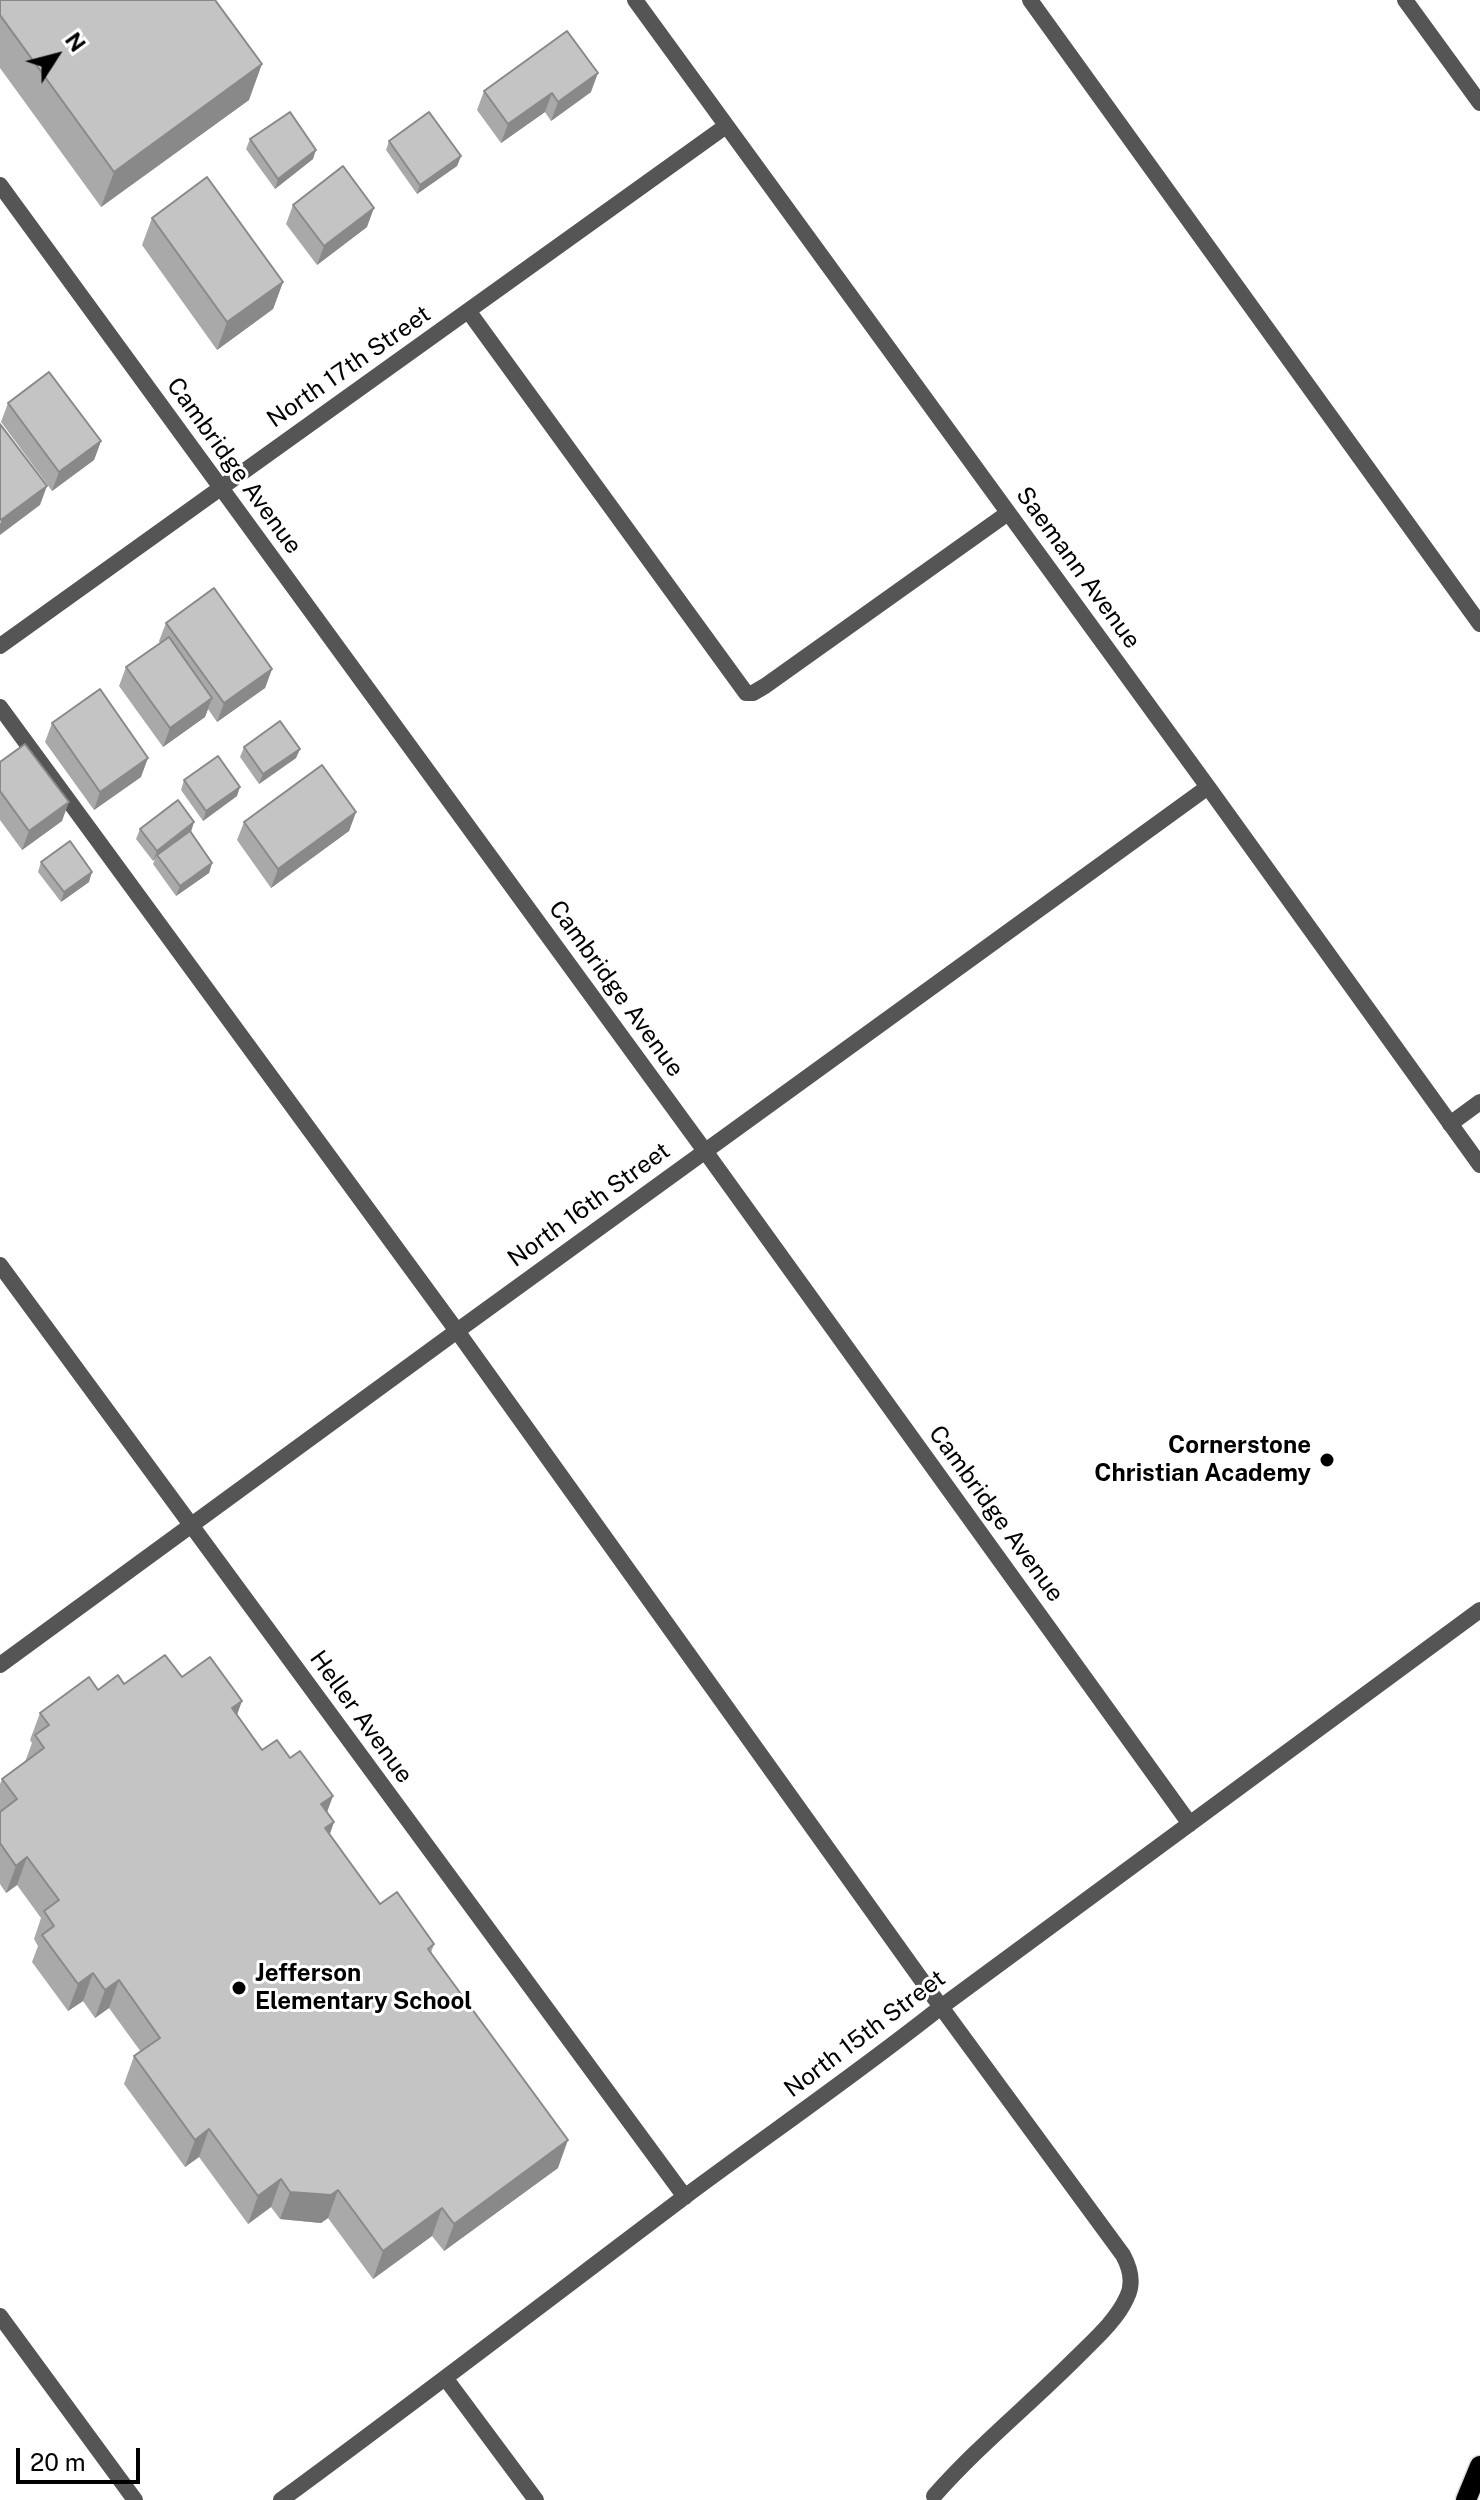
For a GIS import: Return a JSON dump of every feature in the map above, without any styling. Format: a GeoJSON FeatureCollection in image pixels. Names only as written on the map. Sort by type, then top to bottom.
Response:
{"type":"FeatureCollection","features":[{"type":"Feature","properties":{"kind":"main road"},"geometry":{"type":"LineString","coordinates":[[1466,2500],[1480,2466]]}},
{"type":"Feature","properties":{"kind":"street","name":"Saemann Avenue"},"geometry":{"type":"LineString","coordinates":[[635,0],[1480,1165]]}},
{"type":"Feature","properties":{"kind":"street"},"geometry":{"type":"LineString","coordinates":[[1030,0],[1480,624]]}},
{"type":"Feature","properties":{"kind":"street"},"geometry":{"type":"LineString","coordinates":[[1405,0],[1480,103]]}},
{"type":"Feature","properties":{"kind":"street","name":"North 17th Street"},"geometry":{"type":"LineString","coordinates":[[0,646],[726,126]]}},
{"type":"Feature","properties":{"kind":"street","name":"Cambridge Avenue"},"geometry":{"type":"LineString","coordinates":[[0,185],[705,1151],[1190,1824]]}},
{"type":"Feature","properties":{"kind":"street"},"geometry":{"type":"LineString","coordinates":[[469,312],[746,693],[765,686],[1008,513]]}},
{"type":"Feature","properties":{"kind":"street"},"geometry":{"type":"LineString","coordinates":[[0,707],[457,1331],[941,2007],[1123,2255],[1131,2276],[1127,2298],[1117,2314],[1027,2405],[966,2459],[934,2496]]}},
{"type":"Feature","properties":{"kind":"street","name":"North 16th Street"},"geometry":{"type":"LineString","coordinates":[[0,1665],[1208,787]]}},
{"type":"Feature","properties":{"kind":"street"},"geometry":{"type":"LineString","coordinates":[[1450,1124],[1480,1102]]}},
{"type":"Feature","properties":{"kind":"street","name":"Heller Avenue"},"geometry":{"type":"LineString","coordinates":[[0,1265],[685,2197]]}},
{"type":"Feature","properties":{"kind":"street","name":"North 15th Street"},"geometry":{"type":"LineString","coordinates":[[281,2500],[685,2197],[1480,1610]]}},
{"type":"Feature","properties":{"kind":"street"},"geometry":{"type":"LineString","coordinates":[[0,2316],[135,2500]]}},
{"type":"Feature","properties":{"kind":"street"},"geometry":{"type":"LineString","coordinates":[[446,2379],[536,2500]]}},
{"type":"Feature","properties":{"kind":"building"},"geometry":{"type":"Polygon","coordinates":[[[0,0],[215,0],[262,64],[114,172],[0,15],[0,0]]]}},
{"type":"Feature","properties":{"kind":"building"},"geometry":{"type":"Polygon","coordinates":[[[567,31],[598,73],[558,102],[552,93],[508,124],[484,91],[567,31]]]}},
{"type":"Feature","properties":{"kind":"building"},"geometry":{"type":"Polygon","coordinates":[[[290,112],[316,150],[278,179],[250,139],[290,112]]]}},
{"type":"Feature","properties":{"kind":"building"},"geometry":{"type":"Polygon","coordinates":[[[429,112],[461,156],[420,185],[389,141],[429,112]]]}},
{"type":"Feature","properties":{"kind":"building"},"geometry":{"type":"Polygon","coordinates":[[[343,166],[374,208],[324,246],[293,205],[343,166]]]}},
{"type":"Feature","properties":{"kind":"building"},"geometry":{"type":"Polygon","coordinates":[[[207,177],[283,282],[227,322],[152,218],[207,177]]]}},
{"type":"Feature","properties":{"kind":"building"},"geometry":{"type":"Polygon","coordinates":[[[49,372],[101,441],[59,472],[8,403],[49,372]]]}},
{"type":"Feature","properties":{"kind":"building"},"geometry":{"type":"Polygon","coordinates":[[[0,424],[47,486],[1,520],[0,518],[0,424]]]}},
{"type":"Feature","properties":{"kind":"building"},"geometry":{"type":"Polygon","coordinates":[[[214,588],[272,669],[224,703],[166,623],[214,588]]]}},
{"type":"Feature","properties":{"kind":"building"},"geometry":{"type":"Polygon","coordinates":[[[169,637],[212,698],[170,728],[126,667],[169,637]]]}},
{"type":"Feature","properties":{"kind":"building"},"geometry":{"type":"Polygon","coordinates":[[[100,689],[148,758],[100,792],[52,723],[100,689]]]}},
{"type":"Feature","properties":{"kind":"building"},"geometry":{"type":"Polygon","coordinates":[[[280,721],[300,749],[263,774],[244,747],[280,721]]]}},
{"type":"Feature","properties":{"kind":"building"},"geometry":{"type":"Polygon","coordinates":[[[25,744],[69,802],[29,831],[0,791],[0,762],[25,744]]]}},
{"type":"Feature","properties":{"kind":"building"},"geometry":{"type":"Polygon","coordinates":[[[218,756],[240,787],[206,811],[184,780],[218,756]]]}},
{"type":"Feature","properties":{"kind":"building"},"geometry":{"type":"Polygon","coordinates":[[[322,765],[356,812],[278,869],[244,822],[322,765]]]}},
{"type":"Feature","properties":{"kind":"building"},"geometry":{"type":"Polygon","coordinates":[[[178,800],[194,822],[157,851],[140,829],[178,800]]]}},
{"type":"Feature","properties":{"kind":"building"},"geometry":{"type":"Polygon","coordinates":[[[190,831],[212,863],[180,886],[157,855],[190,831]]]}},
{"type":"Feature","properties":{"kind":"building"},"geometry":{"type":"Polygon","coordinates":[[[70,841],[92,872],[64,892],[41,862],[70,841]]]}},
{"type":"Feature","properties":{"kind":"building","name":"Jefferson Elementary School"},"geometry":{"type":"Polygon","coordinates":[[[165,1655],[182,1677],[210,1657],[242,1701],[232,1708],[262,1750],[277,1740],[290,1758],[300,1751],[333,1796],[321,1804],[334,1822],[325,1828],[380,1904],[397,1892],[434,1944],[428,1949],[568,2140],[454,2224],[442,2208],[383,2251],[338,2190],[331,2195],[290,2192],[281,2179],[258,2196],[209,2129],[195,2140],[134,2056],[160,2038],[119,1980],[105,1990],[93,1973],[78,1984],[42,1935],[54,1926],[44,1911],[59,1900],[27,1857],[16,1866],[0,1843],[0,1812],[17,1799],[2,1779],[44,1748],[35,1735],[49,1725],[40,1713],[89,1677],[98,1690],[118,1675],[124,1684],[165,1655]]]}},
{"type":"Feature","properties":{"kind":"place","name":"Cornerstone Christian Academy"},"geometry":{"type":"Point","coordinates":[1327,1460]}},
{"type":"Feature","properties":{"kind":"place","name":"Jefferson Elementary School"},"geometry":{"type":"Point","coordinates":[239,1988]}}]}
